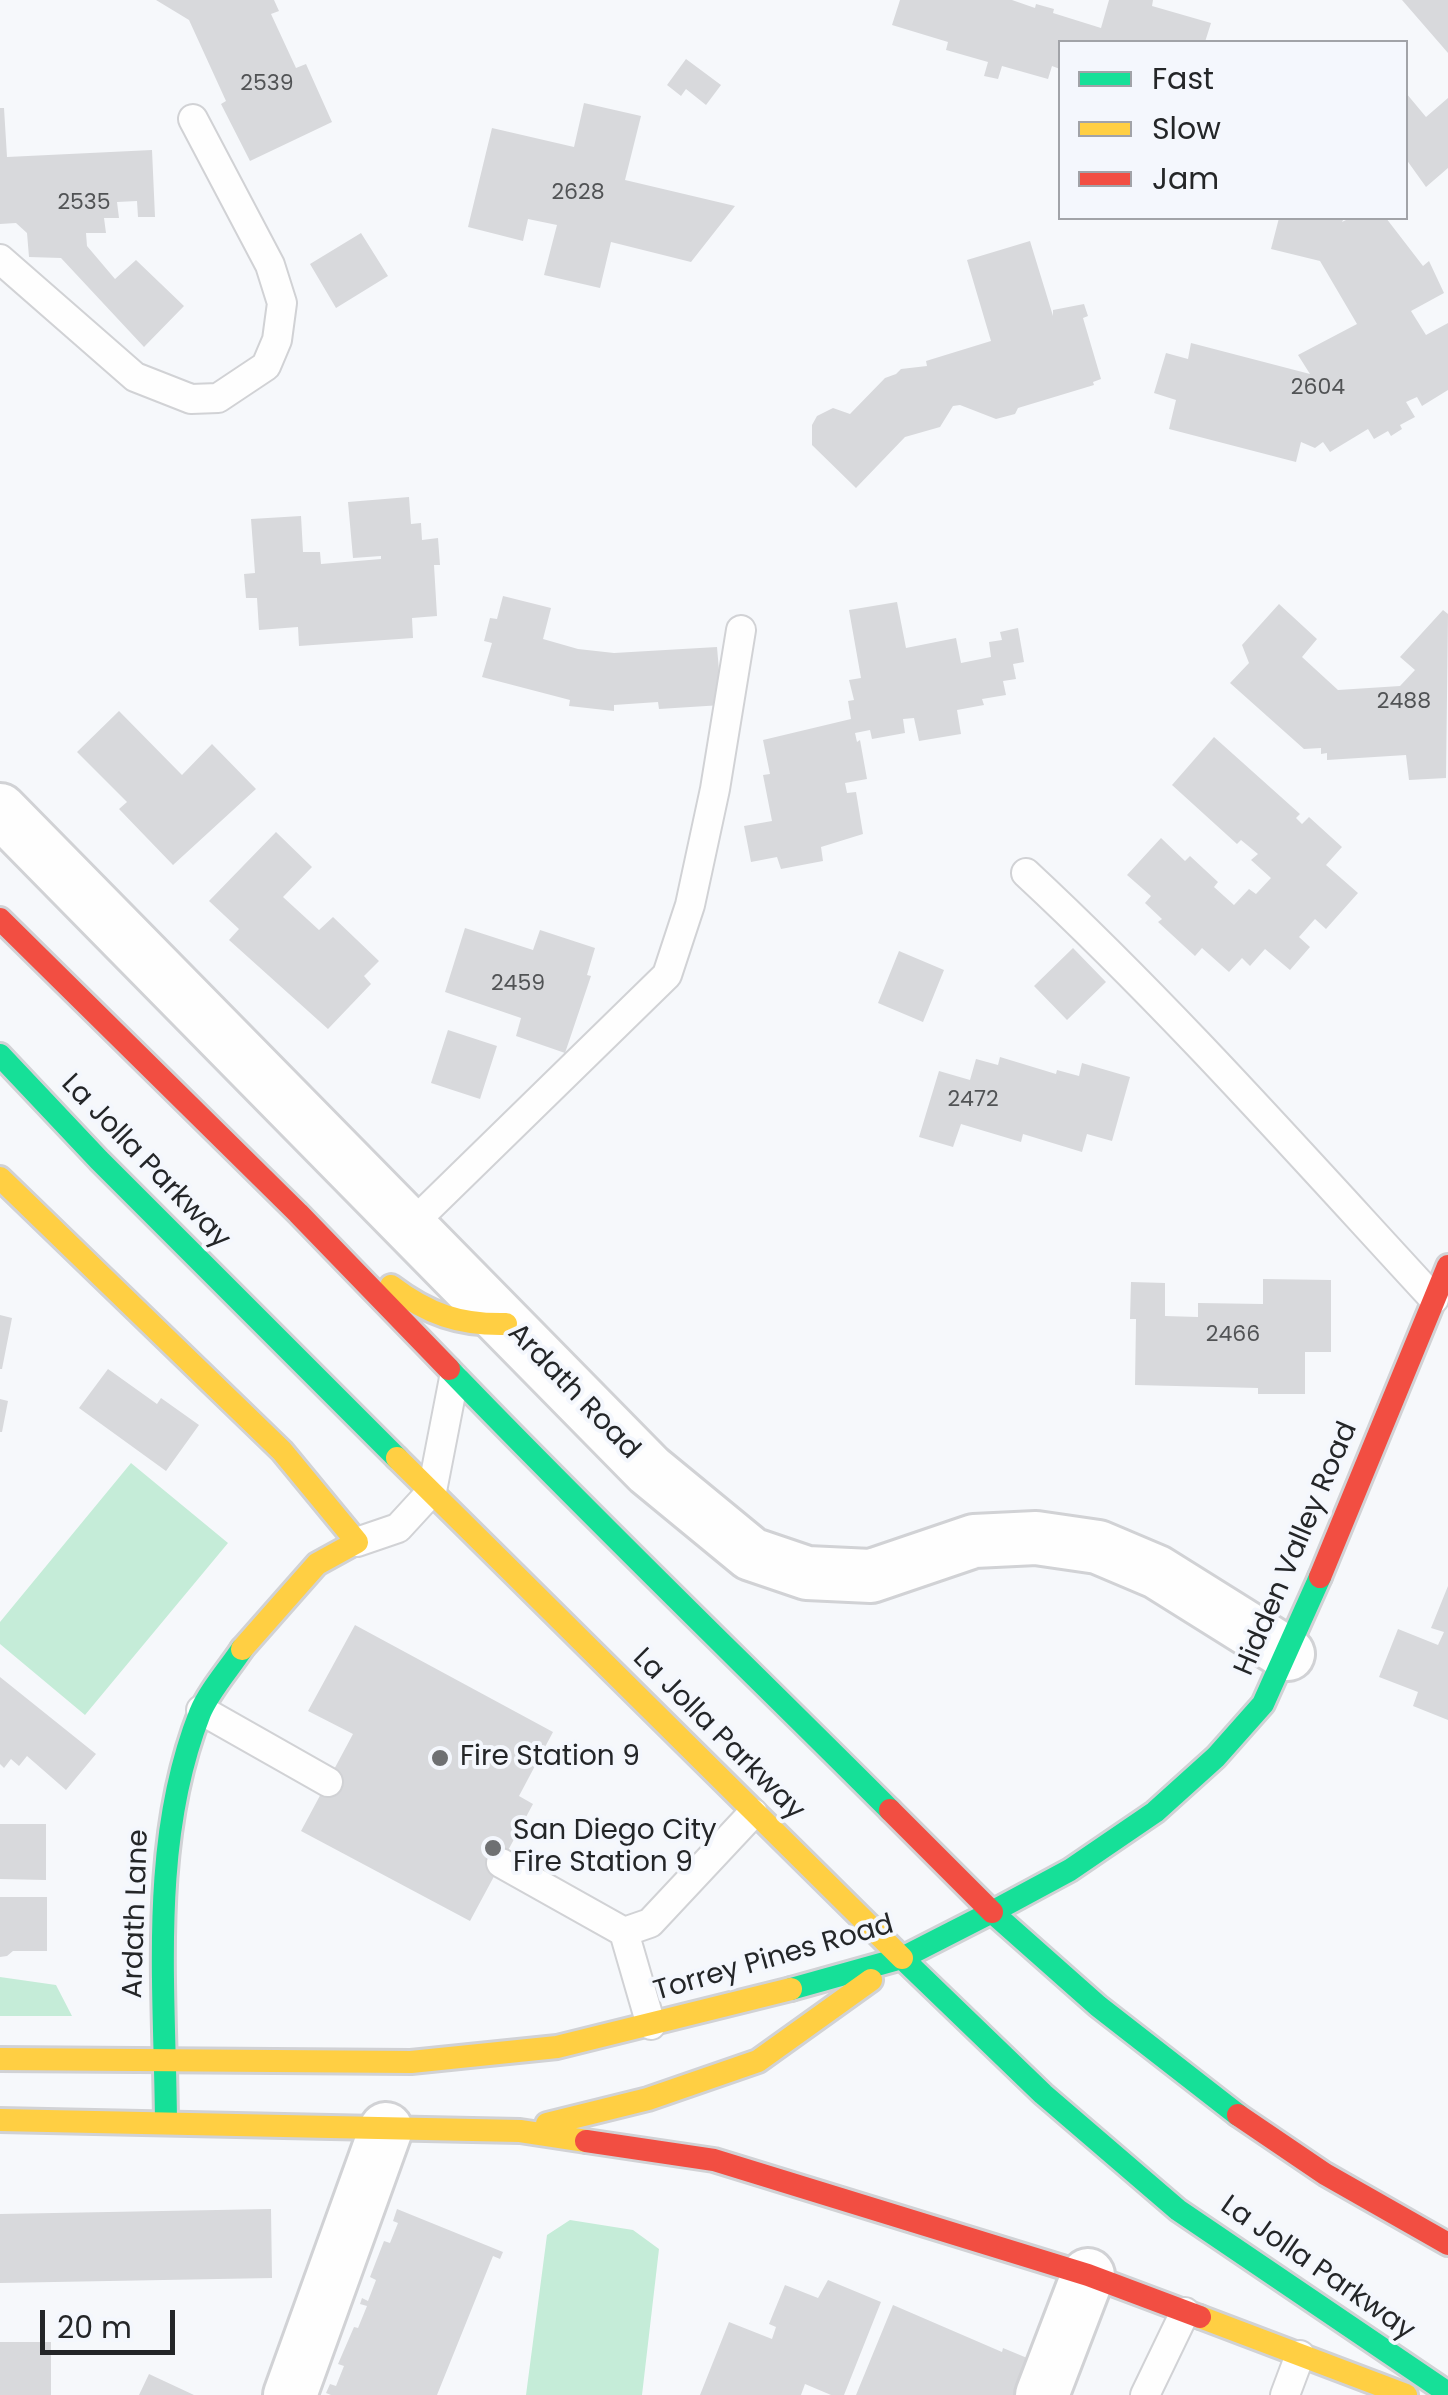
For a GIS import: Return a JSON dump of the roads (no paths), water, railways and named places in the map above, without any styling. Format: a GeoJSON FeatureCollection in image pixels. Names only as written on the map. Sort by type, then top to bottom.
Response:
{"type":"FeatureCollection","features":[{"type":"Feature","properties":{"kind":"main road"},"geometry":{"type":"LineString","coordinates":[[0,919],[298,1213],[454,1378],[992,1912],[1086,1998],[1187,2078],[1316,2168],[1448,2244]]}},
{"type":"Feature","properties":{"kind":"main road","name":"La Jolla Parkway"},"geometry":{"type":"LineString","coordinates":[[0,1055],[98,1160],[753,1813],[1043,2094],[1178,2210],[1448,2393]]}},
{"type":"Feature","properties":{"kind":"main road"},"geometry":{"type":"LineString","coordinates":[[3,1190],[282,1450],[356,1542]]}},
{"type":"Feature","properties":{"kind":"main road"},"geometry":{"type":"LineString","coordinates":[[298,1213],[424,1312],[469,1326],[506,1324]]}},
{"type":"Feature","properties":{"kind":"main road","name":"Hidden Valley Road"},"geometry":{"type":"LineString","coordinates":[[992,1912],[1070,1870],[1154,1812],[1216,1757],[1263,1704],[1288,1654],[1448,1266]]}},
{"type":"Feature","properties":{"kind":"main road","name":"Ardath Lane"},"geometry":{"type":"LineString","coordinates":[[166,2122],[164,1900],[171,1808],[201,1710],[246,1644],[318,1564],[356,1542]]}},
{"type":"Feature","properties":{"kind":"main road","name":"Torrey Pines Road"},"geometry":{"type":"LineString","coordinates":[[0,2059],[411,2062],[557,2047],[732,2006],[902,1958],[992,1912]]}},
{"type":"Feature","properties":{"kind":"main road"},"geometry":{"type":"LineString","coordinates":[[520,2131],[648,2099],[758,2061],[902,1958]]}},
{"type":"Feature","properties":{"kind":"main road"},"geometry":{"type":"LineString","coordinates":[[0,2120],[520,2131],[714,2160],[1088,2274],[1406,2395]]}},
{"type":"Feature","properties":{"kind":"street","name":"Ardath Road"},"geometry":{"type":"LineString","coordinates":[[0,810],[649,1470],[750,1554],[807,1573],[871,1576],[974,1541],[1036,1538],[1098,1547],[1158,1572],[1288,1654]]}},
{"type":"Feature","properties":{"kind":"street"},"geometry":{"type":"LineString","coordinates":[[290,2395],[386,2129]]}},
{"type":"Feature","properties":{"kind":"street"},"geometry":{"type":"LineString","coordinates":[[1042,2395],[1088,2274]]}},
{"type":"Feature","properties":{"kind":"lane"},"geometry":{"type":"LineString","coordinates":[[0,259],[135,377],[191,399],[218,398],[266,366],[277,340],[282,303],[270,265],[193,119]]}},
{"type":"Feature","properties":{"kind":"lane"},"geometry":{"type":"LineString","coordinates":[[410,1226],[666,975],[690,905],[715,789],[741,630]]}},
{"type":"Feature","properties":{"kind":"lane"},"geometry":{"type":"LineString","coordinates":[[1026,873],[1090,932],[1196,1042],[1434,1299]]}},
{"type":"Feature","properties":{"kind":"lane"},"geometry":{"type":"LineString","coordinates":[[356,1542],[398,1528],[432,1491],[454,1378]]}},
{"type":"Feature","properties":{"kind":"lane"},"geometry":{"type":"LineString","coordinates":[[201,1710],[328,1782]]}},
{"type":"Feature","properties":{"kind":"lane"},"geometry":{"type":"LineString","coordinates":[[624,1932],[650,1923],[753,1813]]}},
{"type":"Feature","properties":{"kind":"lane"},"geometry":{"type":"LineString","coordinates":[[501,1863],[624,1932],[651,2024]]}},
{"type":"Feature","properties":{"kind":"lane"},"geometry":{"type":"LineString","coordinates":[[1155,2392],[1185,2312]]}},
{"type":"Feature","properties":{"kind":"lane"},"geometry":{"type":"LineString","coordinates":[[1286,2395],[1300,2355]]}},
{"type":"Feature","properties":{"kind":"place","name":"Fire Station 9"},"geometry":{"type":"Point","coordinates":[440,1758]}},
{"type":"Feature","properties":{"kind":"place","name":"San Diego City Fire Station 9"},"geometry":{"type":"Point","coordinates":[493,1848]}}]}
